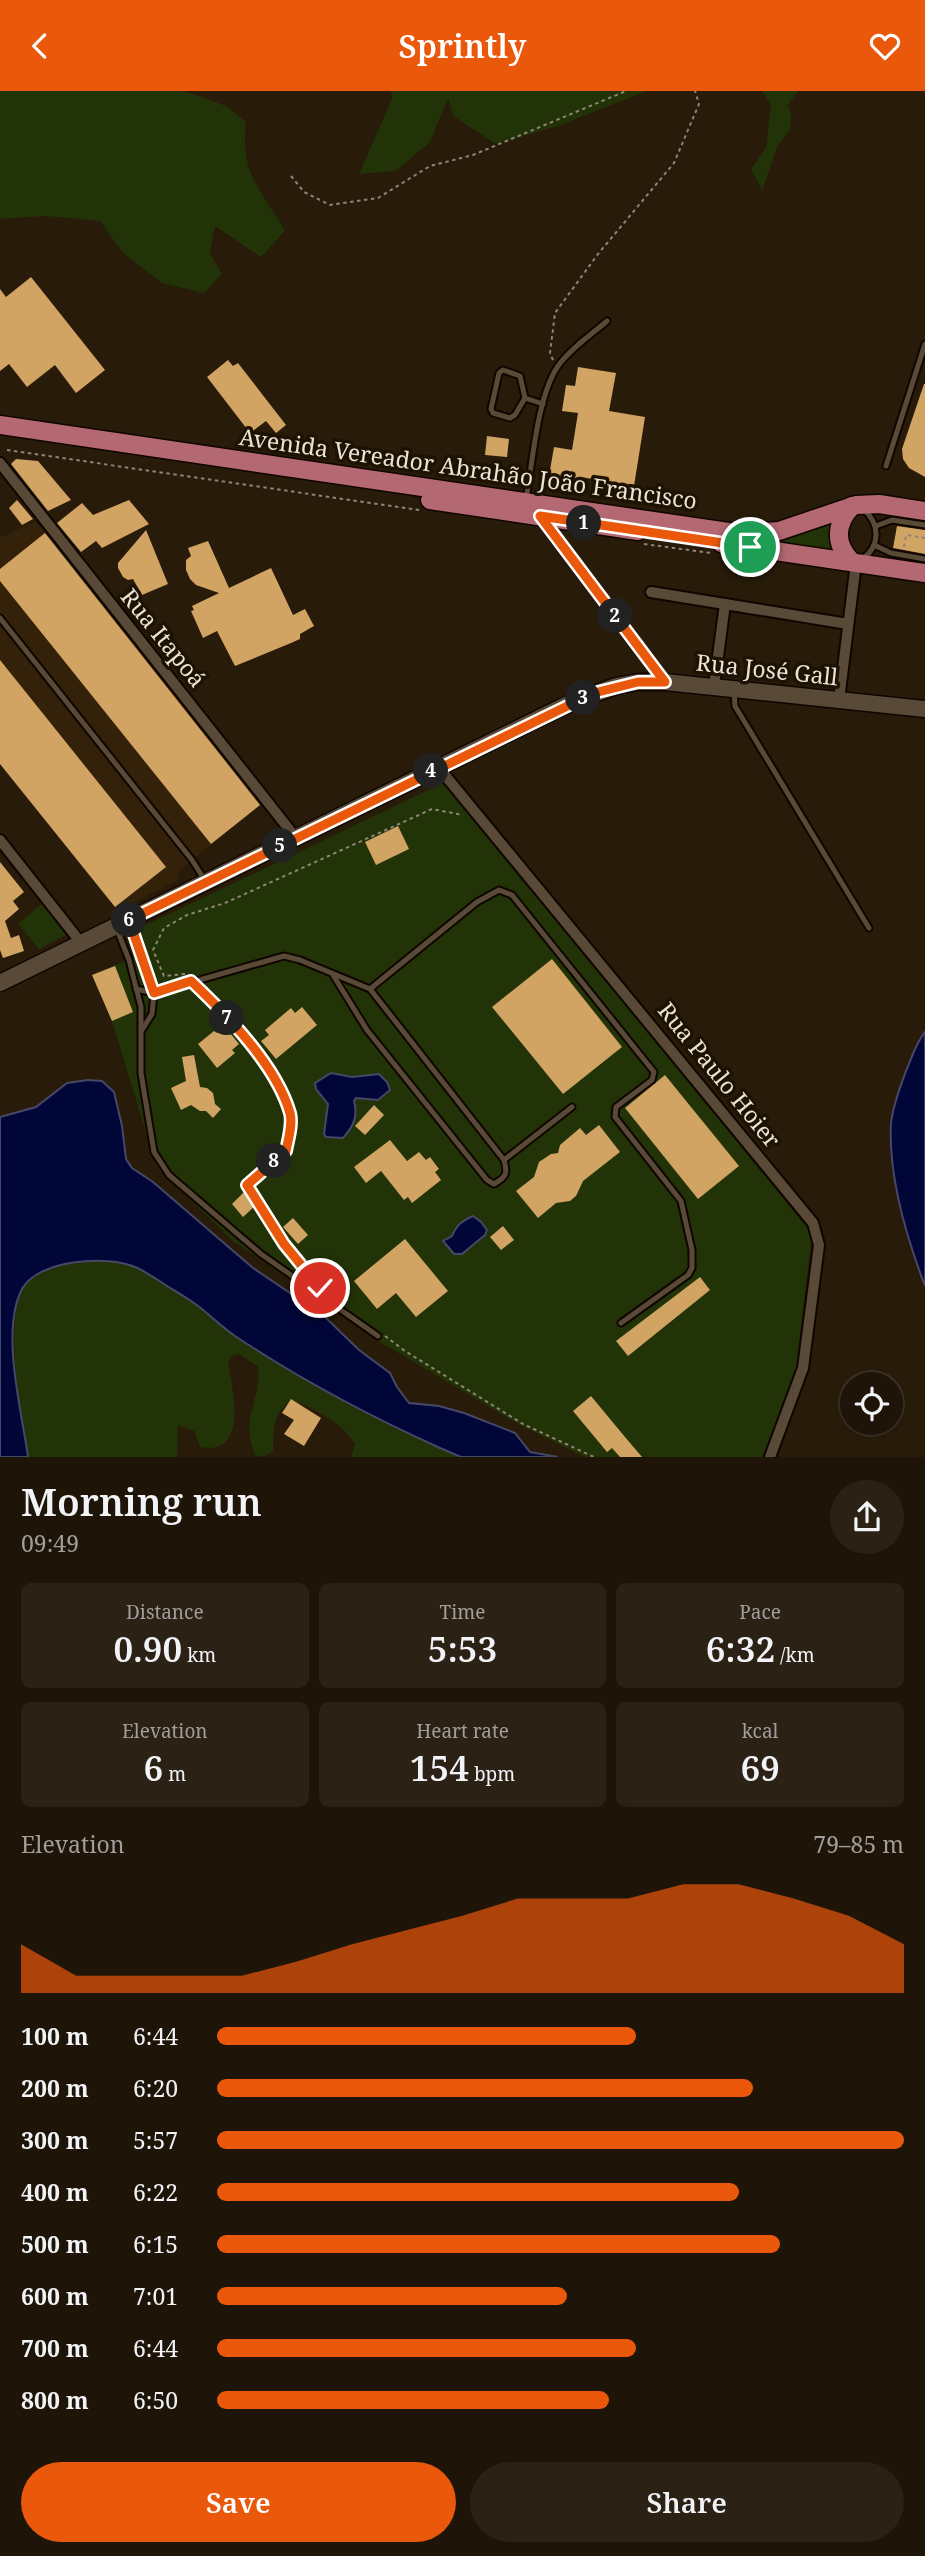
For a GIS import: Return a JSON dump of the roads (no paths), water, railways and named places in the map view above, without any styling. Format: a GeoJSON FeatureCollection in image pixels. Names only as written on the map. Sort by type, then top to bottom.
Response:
{"type":"FeatureCollection","features":[{"type":"Feature","properties":{"kind":"main road","name":"Avenida Vereador Abrahão João Francisco"},"geometry":{"type":"LineString","coordinates":[[0,425],[742,534],[779,531],[854,505],[879,504],[925,511]]}},
{"type":"Feature","properties":{"kind":"main road","name":"Avenida Vereador Abrahão João Francisco"},"geometry":{"type":"LineString","coordinates":[[3,442],[540,516],[925,573]]}},
{"type":"Feature","properties":{"kind":"main road"},"geometry":{"type":"LineString","coordinates":[[854,505],[841,521],[838,534],[842,551],[854,562]]}},
{"type":"Feature","properties":{"kind":"main road","name":"Rua José Gall"},"geometry":{"type":"LineString","coordinates":[[0,983],[594,693],[638,682],[665,682],[925,709]]}},
{"type":"Feature","properties":{"kind":"street","name":"Rua Itapoá"},"geometry":{"type":"LineString","coordinates":[[0,463],[296,838]]}},
{"type":"Feature","properties":{"kind":"street"},"geometry":{"type":"LineString","coordinates":[[540,516],[665,682]]}},
{"type":"Feature","properties":{"kind":"street"},"geometry":{"type":"LineString","coordinates":[[839,700],[854,562]]}},
{"type":"Feature","properties":{"kind":"street"},"geometry":{"type":"LineString","coordinates":[[651,592],[848,624]]}},
{"type":"Feature","properties":{"kind":"street"},"geometry":{"type":"LineString","coordinates":[[714,686],[725,604]]}},
{"type":"Feature","properties":{"kind":"street","name":"Rua Paulo Hoier"},"geometry":{"type":"LineString","coordinates":[[439,768],[813,1223],[819,1245],[803,1369],[770,1457]]}},
{"type":"Feature","properties":{"kind":"street"},"geometry":{"type":"LineString","coordinates":[[0,840],[82,944]]}},
{"type":"Feature","properties":{"kind":"lane"},"geometry":{"type":"LineString","coordinates":[[526,502],[542,404],[557,368],[569,353],[607,321]]}},
{"type":"Feature","properties":{"kind":"lane"},"geometry":{"type":"LineString","coordinates":[[886,466],[925,344]]}},
{"type":"Feature","properties":{"kind":"lane"},"geometry":{"type":"LineString","coordinates":[[501,371],[520,376],[525,398],[515,415],[510,418],[493,414],[491,411],[501,371]]}},
{"type":"Feature","properties":{"kind":"lane"},"geometry":{"type":"LineString","coordinates":[[525,398],[542,404]]}},
{"type":"Feature","properties":{"kind":"lane"},"geometry":{"type":"LineString","coordinates":[[854,505],[869,513],[876,526],[874,545],[868,555],[854,562]]}},
{"type":"Feature","properties":{"kind":"lane"},"geometry":{"type":"LineString","coordinates":[[876,526],[892,520],[925,525]]}},
{"type":"Feature","properties":{"kind":"lane"},"geometry":{"type":"LineString","coordinates":[[874,545],[891,553],[925,559]]}},
{"type":"Feature","properties":{"kind":"lane"},"geometry":{"type":"LineString","coordinates":[[0,618],[192,860],[206,882]]}},
{"type":"Feature","properties":{"kind":"lane"},"geometry":{"type":"LineString","coordinates":[[735,688],[734,706],[869,928]]}},
{"type":"Feature","properties":{"kind":"lane"},"geometry":{"type":"LineString","coordinates":[[370,989],[477,902],[499,890],[512,895],[654,1072],[652,1080],[616,1107],[615,1117],[681,1201],[692,1251],[692,1268],[688,1275],[621,1323]]}},
{"type":"Feature","properties":{"kind":"lane"},"geometry":{"type":"LineString","coordinates":[[122,923],[141,1007],[141,1073],[154,1152],[169,1175],[261,1254],[381,1335]]}},
{"type":"Feature","properties":{"kind":"lane"},"geometry":{"type":"LineString","coordinates":[[122,923],[154,993],[152,1014],[142,1030]]}},
{"type":"Feature","properties":{"kind":"lane"},"geometry":{"type":"LineString","coordinates":[[136,989],[154,993],[284,956],[370,989],[504,1160],[507,1171],[505,1177],[494,1184],[487,1180],[367,1030],[333,975]]}},
{"type":"Feature","properties":{"kind":"lane"},"geometry":{"type":"LineString","coordinates":[[504,1160],[572,1107]]}}]}
